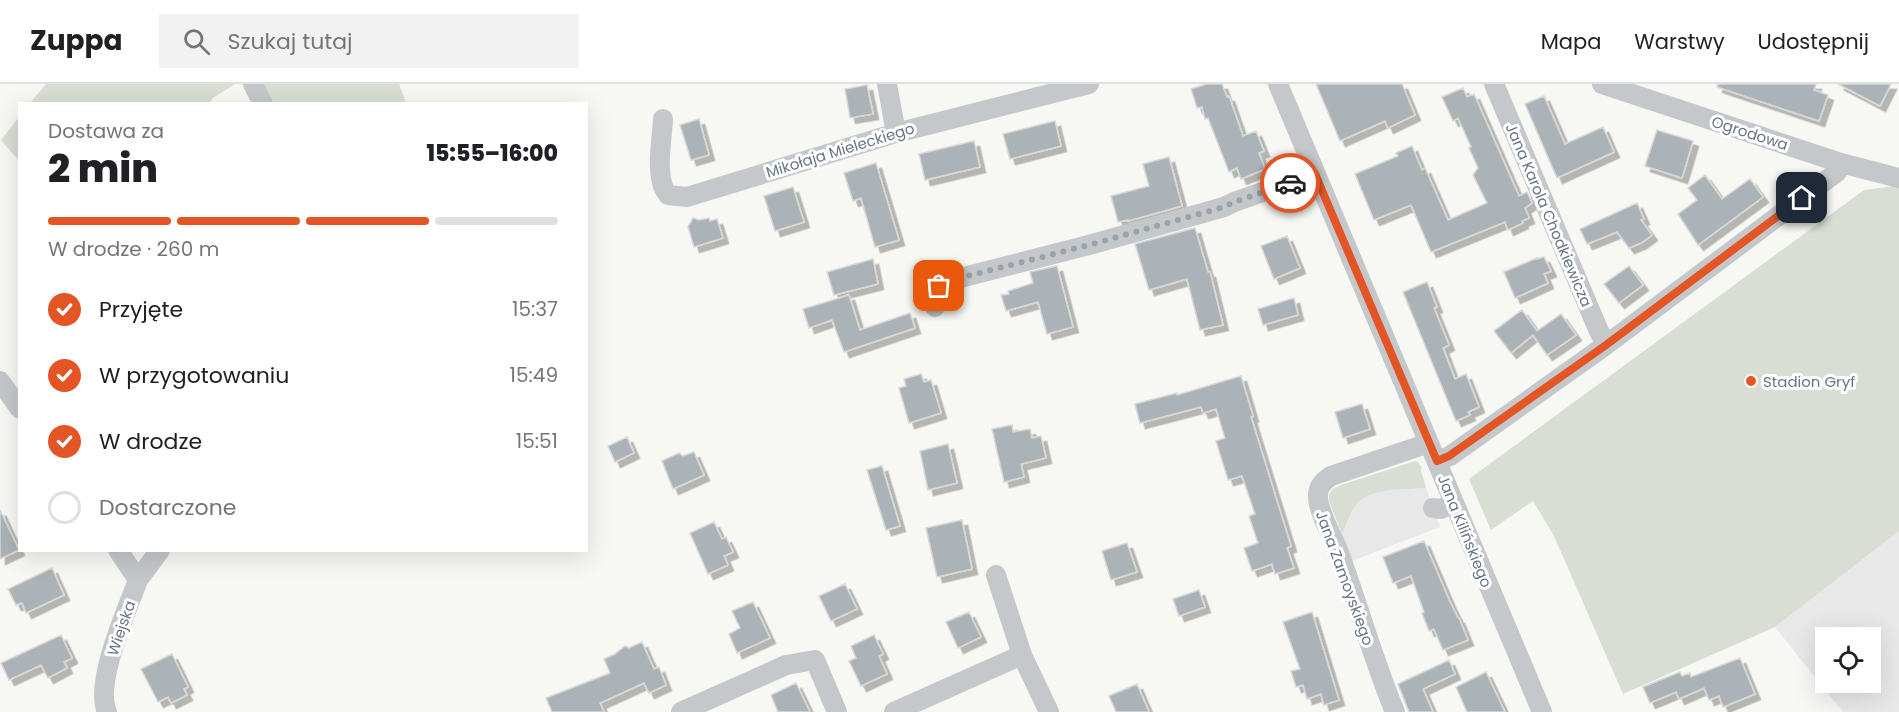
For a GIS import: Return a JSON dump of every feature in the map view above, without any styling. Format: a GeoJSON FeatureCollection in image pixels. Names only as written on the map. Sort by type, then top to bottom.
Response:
{"type":"FeatureCollection","features":[{"type":"Feature","properties":{"kind":"street"},"geometry":{"type":"LineString","coordinates":[[253,84],[262,102]]}},
{"type":"Feature","properties":{"kind":"street"},"geometry":{"type":"LineString","coordinates":[[887,84],[896,133]]}},
{"type":"Feature","properties":{"kind":"street","name":"Mikołaja Mieleckiego"},"geometry":{"type":"LineString","coordinates":[[663,120],[660,177],[663,189],[668,195],[687,197],[896,133],[1089,84]]}},
{"type":"Feature","properties":{"kind":"street","name":"Jana Kilińskiego"},"geometry":{"type":"LineString","coordinates":[[1278,84],[1542,712]]}},
{"type":"Feature","properties":{"kind":"street","name":"Jana Karola Chodkiewicza"},"geometry":{"type":"LineString","coordinates":[[1494,84],[1606,345]]}},
{"type":"Feature","properties":{"kind":"street","name":"Ogrodowa"},"geometry":{"type":"LineString","coordinates":[[1602,84],[1841,163],[1897,172]]}},
{"type":"Feature","properties":{"kind":"street"},"geometry":{"type":"LineString","coordinates":[[1437,461],[1449,456],[1606,345],[1837,172],[1841,163]]}},
{"type":"Feature","properties":{"kind":"street"},"geometry":{"type":"LineString","coordinates":[[935,307],[934,291],[944,282],[1224,207],[1315,174]]}},
{"type":"Feature","properties":{"kind":"street"},"geometry":{"type":"LineString","coordinates":[[0,381],[18,406]]}},
{"type":"Feature","properties":{"kind":"street","name":"Jana Zamoyskiego"},"geometry":{"type":"LineString","coordinates":[[1395,712],[1377,668],[1344,549],[1319,503],[1318,492],[1324,480],[1331,476],[1429,442]]}},
{"type":"Feature","properties":{"kind":"street"},"geometry":{"type":"LineString","coordinates":[[1433,508],[1441,509],[1454,503]]}},
{"type":"Feature","properties":{"kind":"street"},"geometry":{"type":"LineString","coordinates":[[119,552],[138,580]]}},
{"type":"Feature","properties":{"kind":"street","name":"Wiejska"},"geometry":{"type":"LineString","coordinates":[[107,712],[103,704],[110,653],[138,580],[159,552]]}},
{"type":"Feature","properties":{"kind":"street"},"geometry":{"type":"LineString","coordinates":[[996,575],[1022,655],[1049,712]]}},
{"type":"Feature","properties":{"kind":"street"},"geometry":{"type":"LineString","coordinates":[[894,712],[1022,655]]}},
{"type":"Feature","properties":{"kind":"street"},"geometry":{"type":"LineString","coordinates":[[681,712],[786,665],[815,660],[837,712]]}},
{"type":"Feature","properties":{"kind":"shaded area"},"geometry":{"type":"Polygon","coordinates":[[[46,84],[235,84],[210,102],[31,102],[46,84]]]}},
{"type":"Feature","properties":{"kind":"shaded area"},"geometry":{"type":"Polygon","coordinates":[[[264,84],[399,84],[406,102],[273,102],[264,84]]]}},
{"type":"Feature","properties":{"kind":"shaded area"},"geometry":{"type":"Polygon","coordinates":[[[18,118],[18,160],[1,140],[18,118]]]}},
{"type":"Feature","properties":{"kind":"shaded area","name":"Stadion Gryf"},"geometry":{"type":"Polygon","coordinates":[[[1895,186],[1899,188],[1899,531],[1775,627],[1623,694],[1554,536],[1533,501],[1491,530],[1469,479],[1864,190],[1895,186]]]}},
{"type":"Feature","properties":{"kind":"shaded area"},"geometry":{"type":"Polygon","coordinates":[[[1415,461],[1422,468],[1426,488],[1387,490],[1368,496],[1354,508],[1342,534],[1329,501],[1332,490],[1415,461]]]}},
{"type":"Feature","properties":{"kind":"shaded area"},"geometry":{"type":"Polygon","coordinates":[[[1426,488],[1440,527],[1352,561],[1342,534],[1358,503],[1370,494],[1387,490],[1426,488]]]}},
{"type":"Feature","properties":{"kind":"shaded area"},"geometry":{"type":"Polygon","coordinates":[[[1899,531],[1899,712],[1843,712],[1828,693],[1881,693],[1881,627],[1815,627],[1815,677],[1775,627],[1899,531]]]}},
{"type":"Feature","properties":{"kind":"building"},"geometry":{"type":"Polygon","coordinates":[[[1207,84],[1222,84],[1227,97],[1229,96],[1243,136],[1256,131],[1264,151],[1259,153],[1265,169],[1241,179],[1237,168],[1229,172],[1208,118],[1205,119],[1202,107],[1197,108],[1191,89],[1207,84]]]}},
{"type":"Feature","properties":{"kind":"building"},"geometry":{"type":"Polygon","coordinates":[[[1316,84],[1402,84],[1415,115],[1388,128],[1385,121],[1340,141],[1316,84]]]}},
{"type":"Feature","properties":{"kind":"building"},"geometry":{"type":"Polygon","coordinates":[[[1718,84],[1816,84],[1814,90],[1828,95],[1819,121],[1717,87],[1718,84]]]}},
{"type":"Feature","properties":{"kind":"building"},"geometry":{"type":"Polygon","coordinates":[[[1838,84],[1891,84],[1880,106],[1838,84]]]}},
{"type":"Feature","properties":{"kind":"building"},"geometry":{"type":"Polygon","coordinates":[[[867,85],[873,114],[850,118],[845,89],[867,85]]]}},
{"type":"Feature","properties":{"kind":"building"},"geometry":{"type":"Polygon","coordinates":[[[1463,88],[1467,97],[1474,94],[1519,196],[1527,192],[1532,203],[1525,208],[1529,218],[1522,221],[1523,223],[1508,230],[1505,222],[1431,252],[1411,205],[1374,220],[1355,174],[1398,156],[1396,153],[1412,146],[1422,170],[1425,168],[1448,220],[1487,203],[1473,175],[1478,168],[1469,148],[1471,147],[1458,118],[1453,121],[1442,97],[1463,88]]]}},
{"type":"Feature","properties":{"kind":"building"},"geometry":{"type":"Polygon","coordinates":[[[1544,96],[1565,144],[1603,127],[1614,152],[1557,178],[1525,104],[1544,96]]]}},
{"type":"Feature","properties":{"kind":"building"},"geometry":{"type":"Polygon","coordinates":[[[699,119],[709,155],[691,160],[680,125],[699,119]]]}},
{"type":"Feature","properties":{"kind":"building"},"geometry":{"type":"Polygon","coordinates":[[[1055,121],[1061,146],[1010,159],[1003,134],[1055,121]]]}},
{"type":"Feature","properties":{"kind":"building"},"geometry":{"type":"Polygon","coordinates":[[[1657,130],[1693,141],[1682,178],[1645,166],[1657,130]]]}},
{"type":"Feature","properties":{"kind":"building"},"geometry":{"type":"Polygon","coordinates":[[[974,141],[980,167],[925,180],[919,154],[974,141]]]}},
{"type":"Feature","properties":{"kind":"building"},"geometry":{"type":"Polygon","coordinates":[[[1169,157],[1182,206],[1118,222],[1111,196],[1149,186],[1143,164],[1169,157]]]}},
{"type":"Feature","properties":{"kind":"building"},"geometry":{"type":"Polygon","coordinates":[[[876,163],[899,240],[875,247],[861,198],[853,201],[844,173],[876,163]]]}},
{"type":"Feature","properties":{"kind":"building"},"geometry":{"type":"Polygon","coordinates":[[[1705,175],[1722,199],[1750,179],[1763,197],[1698,245],[1678,214],[1697,200],[1688,188],[1705,175]]]}},
{"type":"Feature","properties":{"kind":"building"},"geometry":{"type":"Polygon","coordinates":[[[793,187],[804,222],[775,231],[764,196],[793,187]]]}},
{"type":"Feature","properties":{"kind":"building"},"geometry":{"type":"Polygon","coordinates":[[[1637,203],[1644,219],[1641,220],[1652,235],[1629,248],[1617,232],[1587,244],[1580,229],[1637,203]]]}},
{"type":"Feature","properties":{"kind":"building"},"geometry":{"type":"Polygon","coordinates":[[[693,218],[699,220],[709,218],[710,221],[717,219],[723,238],[694,247],[688,227],[693,218]]]}},
{"type":"Feature","properties":{"kind":"building"},"geometry":{"type":"Polygon","coordinates":[[[1195,228],[1208,272],[1210,272],[1223,325],[1200,330],[1187,279],[1149,290],[1135,244],[1195,228]]]}},
{"type":"Feature","properties":{"kind":"building"},"geometry":{"type":"Polygon","coordinates":[[[1287,236],[1300,268],[1274,279],[1261,246],[1287,236]]]}},
{"type":"Feature","properties":{"kind":"building"},"geometry":{"type":"Polygon","coordinates":[[[1544,257],[1551,271],[1544,274],[1548,283],[1515,298],[1504,272],[1544,257]]]}},
{"type":"Feature","properties":{"kind":"building"},"geometry":{"type":"Polygon","coordinates":[[[873,259],[878,284],[834,295],[827,272],[873,259]]]}},
{"type":"Feature","properties":{"kind":"building"},"geometry":{"type":"Polygon","coordinates":[[[1057,266],[1073,327],[1047,334],[1038,302],[1006,311],[1001,295],[1009,294],[1008,291],[1033,283],[1030,272],[1057,266]]]}},
{"type":"Feature","properties":{"kind":"building"},"geometry":{"type":"Polygon","coordinates":[[[1629,266],[1643,285],[1619,303],[1604,284],[1629,266]]]}},
{"type":"Feature","properties":{"kind":"building"},"geometry":{"type":"Polygon","coordinates":[[[1427,282],[1437,307],[1434,308],[1449,345],[1443,348],[1455,379],[1466,374],[1479,407],[1468,412],[1470,415],[1456,421],[1403,292],[1427,282]]]}},
{"type":"Feature","properties":{"kind":"building"},"geometry":{"type":"Polygon","coordinates":[[[849,295],[860,330],[910,313],[915,328],[844,352],[832,320],[809,328],[803,309],[849,295]]]}},
{"type":"Feature","properties":{"kind":"building"},"geometry":{"type":"Polygon","coordinates":[[[1294,298],[1298,315],[1263,325],[1258,309],[1294,298]]]}},
{"type":"Feature","properties":{"kind":"building"},"geometry":{"type":"Polygon","coordinates":[[[1522,310],[1537,331],[1561,314],[1576,335],[1547,355],[1533,335],[1511,353],[1494,331],[1522,310]]]}},
{"type":"Feature","properties":{"kind":"building"},"geometry":{"type":"Polygon","coordinates":[[[921,374],[924,382],[931,380],[941,413],[909,423],[899,388],[906,386],[904,379],[921,374]]]}},
{"type":"Feature","properties":{"kind":"building"},"geometry":{"type":"Polygon","coordinates":[[[1241,376],[1253,416],[1251,417],[1291,546],[1287,548],[1294,568],[1275,574],[1272,564],[1252,571],[1244,548],[1258,543],[1249,516],[1255,514],[1242,476],[1228,480],[1216,441],[1225,438],[1216,409],[1203,413],[1201,407],[1140,423],[1135,404],[1177,393],[1177,395],[1241,376]]]}},
{"type":"Feature","properties":{"kind":"building"},"geometry":{"type":"Polygon","coordinates":[[[1362,404],[1370,429],[1343,438],[1335,412],[1362,404]]]}},
{"type":"Feature","properties":{"kind":"building"},"geometry":{"type":"Polygon","coordinates":[[[1012,425],[1013,432],[1030,429],[1032,438],[1041,436],[1046,458],[1021,464],[1024,477],[1004,482],[992,429],[1012,425]]]}},
{"type":"Feature","properties":{"kind":"building"},"geometry":{"type":"Polygon","coordinates":[[[627,437],[634,453],[615,462],[608,446],[627,437]]]}},
{"type":"Feature","properties":{"kind":"building"},"geometry":{"type":"Polygon","coordinates":[[[948,444],[957,483],[928,490],[920,451],[948,444]]]}},
{"type":"Feature","properties":{"kind":"building"},"geometry":{"type":"Polygon","coordinates":[[[694,452],[704,475],[673,489],[662,461],[679,453],[683,456],[694,452]]]}},
{"type":"Feature","properties":{"kind":"building"},"geometry":{"type":"Polygon","coordinates":[[[882,466],[900,526],[886,530],[867,470],[882,466]]]}},
{"type":"Feature","properties":{"kind":"building"},"geometry":{"type":"Polygon","coordinates":[[[0,510],[18,550],[0,559],[0,510]]]}},
{"type":"Feature","properties":{"kind":"building"},"geometry":{"type":"Polygon","coordinates":[[[962,520],[972,569],[937,577],[926,528],[962,520]]]}},
{"type":"Feature","properties":{"kind":"building"},"geometry":{"type":"Polygon","coordinates":[[[714,522],[722,539],[726,537],[733,552],[724,556],[728,565],[708,574],[690,533],[714,522]]]}},
{"type":"Feature","properties":{"kind":"building"},"geometry":{"type":"Polygon","coordinates":[[[1424,541],[1468,640],[1443,650],[1434,629],[1429,631],[1411,576],[1393,583],[1383,557],[1424,541]]]}},
{"type":"Feature","properties":{"kind":"building"},"geometry":{"type":"Polygon","coordinates":[[[1127,543],[1137,572],[1111,580],[1102,551],[1127,543]]]}},
{"type":"Feature","properties":{"kind":"building"},"geometry":{"type":"Polygon","coordinates":[[[52,568],[64,595],[26,613],[22,603],[16,605],[8,589],[52,568]]]}},
{"type":"Feature","properties":{"kind":"building"},"geometry":{"type":"Polygon","coordinates":[[[845,584],[857,609],[831,621],[819,596],[845,584]]]}},
{"type":"Feature","properties":{"kind":"building"},"geometry":{"type":"Polygon","coordinates":[[[1199,590],[1205,607],[1179,616],[1173,599],[1199,590]]]}},
{"type":"Feature","properties":{"kind":"building"},"geometry":{"type":"Polygon","coordinates":[[[753,602],[770,638],[737,653],[729,634],[740,628],[732,611],[753,602]]]}},
{"type":"Feature","properties":{"kind":"building"},"geometry":{"type":"Polygon","coordinates":[[[969,612],[981,637],[958,648],[946,622],[969,612]]]}},
{"type":"Feature","properties":{"kind":"building"},"geometry":{"type":"Polygon","coordinates":[[[1312,612],[1339,700],[1324,705],[1321,694],[1307,699],[1303,685],[1296,687],[1291,671],[1300,669],[1283,622],[1312,612]]]}},
{"type":"Feature","properties":{"kind":"building"},"geometry":{"type":"Polygon","coordinates":[[[61,635],[72,658],[64,662],[67,668],[48,678],[41,665],[9,680],[1,663],[61,635]]]}},
{"type":"Feature","properties":{"kind":"building"},"geometry":{"type":"Polygon","coordinates":[[[874,635],[883,654],[879,656],[887,674],[861,686],[849,661],[856,658],[851,646],[874,635]]]}},
{"type":"Feature","properties":{"kind":"building"},"geometry":{"type":"Polygon","coordinates":[[[642,642],[654,669],[659,667],[666,685],[649,693],[644,683],[600,703],[604,712],[552,712],[546,698],[610,673],[604,659],[625,646],[629,648],[642,642]]]}},
{"type":"Feature","properties":{"kind":"building"},"geometry":{"type":"Polygon","coordinates":[[[172,654],[188,687],[184,689],[187,695],[171,703],[168,697],[158,702],[141,669],[172,654]]]}},
{"type":"Feature","properties":{"kind":"building"},"geometry":{"type":"Polygon","coordinates":[[[1740,658],[1755,694],[1723,707],[1719,696],[1709,700],[1704,688],[1679,699],[1676,692],[1650,703],[1643,687],[1680,672],[1682,676],[1690,673],[1691,677],[1740,658]]]}},
{"type":"Feature","properties":{"kind":"building"},"geometry":{"type":"Polygon","coordinates":[[[1449,660],[1455,674],[1423,689],[1433,712],[1409,712],[1398,684],[1449,660]]]}},
{"type":"Feature","properties":{"kind":"building"},"geometry":{"type":"Polygon","coordinates":[[[1486,672],[1505,712],[1467,712],[1456,687],[1486,672]]]}},
{"type":"Feature","properties":{"kind":"building"},"geometry":{"type":"Polygon","coordinates":[[[796,683],[810,712],[778,712],[771,695],[796,683]]]}},
{"type":"Feature","properties":{"kind":"building"},"geometry":{"type":"Polygon","coordinates":[[[1137,684],[1149,712],[1116,712],[1109,696],[1137,684]]]}},
{"type":"Feature","properties":{"kind":"way so far"},"geometry":{"type":"LineString","coordinates":[[939,286],[944,282],[1224,207],[1290,183]]}},
{"type":"Feature","properties":{"kind":"place","name":"Stadion Gryf"},"geometry":{"type":"Point","coordinates":[1751,381]}},
{"type":"Feature","properties":{"kind":"route"},"geometry":{"type":"LineString","coordinates":[[1290,183],[1315,174],[1437,461],[1449,456],[1606,345],[1802,198]]}}]}
